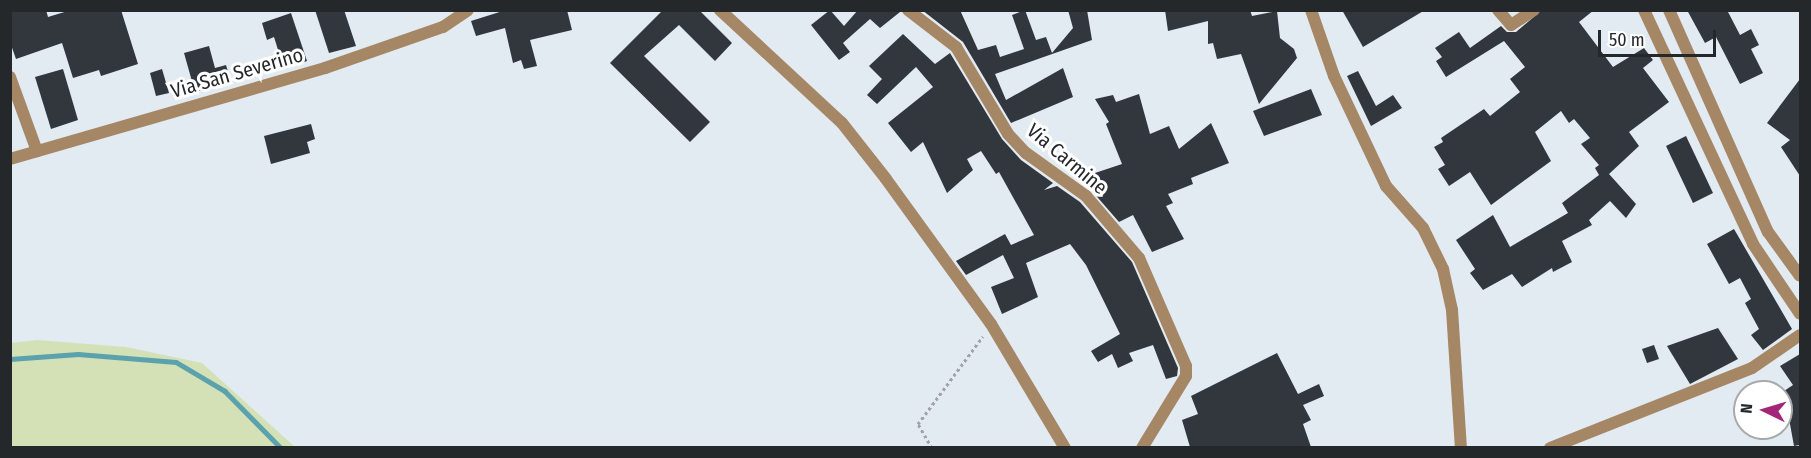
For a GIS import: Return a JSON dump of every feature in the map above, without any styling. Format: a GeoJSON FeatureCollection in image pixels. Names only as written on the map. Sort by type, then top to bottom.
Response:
{"type":"FeatureCollection","features":[{"type":"Feature","properties":{"kind":"street","name":"Via San Severino"},"geometry":{"type":"LineString","coordinates":[[10,159],[345,61],[443,27],[468,10]]}},
{"type":"Feature","properties":{"kind":"street"},"geometry":{"type":"LineString","coordinates":[[720,10],[842,123],[991,324],[1065,447]]}},
{"type":"Feature","properties":{"kind":"street","name":"Via Carmine"},"geometry":{"type":"LineString","coordinates":[[908,10],[956,47],[1008,134],[1026,153],[1086,196],[1139,258],[1186,366],[1186,376],[1142,447]]}},
{"type":"Feature","properties":{"kind":"street"},"geometry":{"type":"LineString","coordinates":[[1311,10],[1334,76],[1386,186],[1423,228],[1443,268],[1452,310],[1461,447]]}},
{"type":"Feature","properties":{"kind":"street"},"geometry":{"type":"LineString","coordinates":[[1498,10],[1511,25],[1534,10]]}},
{"type":"Feature","properties":{"kind":"street"},"geometry":{"type":"LineString","coordinates":[[1644,10],[1753,243],[1800,314]]}},
{"type":"Feature","properties":{"kind":"street"},"geometry":{"type":"LineString","coordinates":[[1670,10],[1768,232],[1800,276]]}},
{"type":"Feature","properties":{"kind":"street"},"geometry":{"type":"LineString","coordinates":[[10,77],[37,151]]}},
{"type":"Feature","properties":{"kind":"street"},"geometry":{"type":"LineString","coordinates":[[1550,447],[1752,368],[1800,335]]}},
{"type":"Feature","properties":{"kind":"path"},"geometry":{"type":"LineString","coordinates":[[932,447],[918,424],[991,324]]}},
{"type":"Feature","properties":{"kind":"green space"},"geometry":{"type":"Polygon","coordinates":[[[37,340],[126,347],[202,363],[295,447],[11,447],[11,343],[37,340]]]}},
{"type":"Feature","properties":{"kind":"building"},"geometry":{"type":"Polygon","coordinates":[[[10,10],[46,10],[48,17],[71,10],[121,10],[138,64],[101,76],[99,70],[73,78],[62,43],[16,59],[10,42],[10,10]]]}},
{"type":"Feature","properties":{"kind":"building"},"geometry":{"type":"Polygon","coordinates":[[[315,10],[344,10],[356,46],[329,53],[315,10]]]}},
{"type":"Feature","properties":{"kind":"building"},"geometry":{"type":"Polygon","coordinates":[[[506,10],[567,10],[572,30],[530,40],[537,66],[524,69],[521,60],[513,63],[505,28],[476,36],[471,21],[506,10]]]}},
{"type":"Feature","properties":{"kind":"building"},"geometry":{"type":"Polygon","coordinates":[[[663,10],[699,10],[732,43],[715,61],[679,25],[644,56],[710,122],[690,142],[610,63],[663,10]]]}},
{"type":"Feature","properties":{"kind":"building"},"geometry":{"type":"Polygon","coordinates":[[[830,10],[844,26],[858,10],[900,12],[880,28],[870,19],[843,43],[850,52],[839,60],[811,25],[830,10]]]}},
{"type":"Feature","properties":{"kind":"building"},"geometry":{"type":"Polygon","coordinates":[[[922,10],[960,10],[978,50],[996,45],[1000,57],[1024,49],[1012,15],[1025,10],[1036,40],[1046,37],[1052,53],[1073,28],[1068,10],[1087,10],[1092,40],[995,74],[1006,100],[1063,68],[1073,97],[1011,123],[963,42],[922,10]]]}},
{"type":"Feature","properties":{"kind":"building"},"geometry":{"type":"Polygon","coordinates":[[[1165,10],[1250,10],[1252,16],[1277,11],[1280,38],[1294,49],[1297,58],[1259,104],[1241,54],[1217,59],[1213,43],[1208,44],[1208,21],[1168,31],[1165,10]]]}},
{"type":"Feature","properties":{"kind":"building"},"geometry":{"type":"Polygon","coordinates":[[[1342,10],[1425,10],[1363,47],[1342,10]]]}},
{"type":"Feature","properties":{"kind":"building"},"geometry":{"type":"Polygon","coordinates":[[[1542,10],[1594,10],[1579,22],[1613,67],[1644,48],[1653,60],[1643,68],[1669,102],[1629,132],[1639,146],[1609,174],[1636,204],[1626,218],[1610,201],[1589,220],[1592,225],[1562,241],[1572,262],[1553,272],[1552,268],[1522,287],[1512,274],[1483,290],[1470,273],[1475,269],[1456,240],[1493,215],[1510,247],[1568,213],[1562,203],[1599,175],[1595,168],[1599,165],[1581,144],[1590,138],[1574,119],[1569,123],[1561,111],[1535,132],[1551,161],[1491,205],[1470,172],[1449,186],[1438,169],[1445,165],[1434,147],[1443,142],[1441,138],[1484,109],[1490,116],[1520,92],[1510,79],[1525,67],[1504,41],[1446,77],[1436,61],[1442,57],[1435,48],[1459,32],[1470,48],[1501,26],[1507,32],[1516,32],[1542,10]]]}},
{"type":"Feature","properties":{"kind":"building"},"geometry":{"type":"Polygon","coordinates":[[[1687,10],[1727,10],[1740,35],[1751,29],[1759,45],[1751,49],[1763,73],[1740,84],[1716,37],[1705,43],[1687,10]]]}},
{"type":"Feature","properties":{"kind":"building"},"geometry":{"type":"Polygon","coordinates":[[[291,13],[307,61],[284,69],[274,37],[267,40],[262,23],[291,13]]]}},
{"type":"Feature","properties":{"kind":"building"},"geometry":{"type":"Polygon","coordinates":[[[903,34],[935,64],[950,53],[1002,139],[1021,160],[1053,183],[1044,190],[1057,186],[1080,202],[1132,262],[1178,368],[1177,376],[1166,379],[1153,345],[1129,353],[1133,361],[1118,368],[1112,354],[1098,362],[1091,351],[1120,334],[1086,265],[1070,244],[1026,263],[1038,297],[1002,314],[991,287],[1014,278],[1003,255],[966,275],[956,261],[1005,234],[1011,245],[1034,235],[999,172],[996,174],[981,151],[967,159],[973,170],[947,193],[923,142],[911,152],[888,123],[933,87],[916,67],[877,104],[867,95],[882,79],[869,66],[903,34]]]}},
{"type":"Feature","properties":{"kind":"building"},"geometry":{"type":"Polygon","coordinates":[[[209,46],[215,68],[226,65],[231,82],[195,92],[184,53],[209,46]]]}},
{"type":"Feature","properties":{"kind":"building"},"geometry":{"type":"Polygon","coordinates":[[[63,69],[78,120],[51,129],[35,77],[63,69]]]}},
{"type":"Feature","properties":{"kind":"building"},"geometry":{"type":"Polygon","coordinates":[[[162,69],[169,93],[156,96],[150,73],[162,69]]]}},
{"type":"Feature","properties":{"kind":"building"},"geometry":{"type":"Polygon","coordinates":[[[1358,71],[1376,106],[1393,95],[1402,108],[1371,126],[1347,76],[1358,71]]]}},
{"type":"Feature","properties":{"kind":"building"},"geometry":{"type":"Polygon","coordinates":[[[1800,79],[1800,176],[1781,147],[1790,140],[1767,123],[1800,79]]]}},
{"type":"Feature","properties":{"kind":"building"},"geometry":{"type":"Polygon","coordinates":[[[1311,89],[1322,115],[1264,136],[1253,111],[1311,89]]]}},
{"type":"Feature","properties":{"kind":"building"},"geometry":{"type":"Polygon","coordinates":[[[1139,94],[1150,134],[1169,126],[1179,149],[1211,123],[1229,163],[1191,178],[1193,184],[1168,194],[1173,203],[1166,206],[1184,239],[1152,252],[1133,215],[1119,222],[1092,191],[1077,179],[1122,164],[1106,124],[1109,122],[1095,99],[1113,95],[1116,102],[1139,94]]]}},
{"type":"Feature","properties":{"kind":"building"},"geometry":{"type":"Polygon","coordinates":[[[311,124],[315,139],[307,142],[310,153],[271,164],[264,136],[311,124]]]}},
{"type":"Feature","properties":{"kind":"building"},"geometry":{"type":"Polygon","coordinates":[[[1686,136],[1713,193],[1693,203],[1666,146],[1686,136]]]}},
{"type":"Feature","properties":{"kind":"building"},"geometry":{"type":"Polygon","coordinates":[[[1734,229],[1792,329],[1763,350],[1751,335],[1759,329],[1745,303],[1751,299],[1740,278],[1729,284],[1707,244],[1734,229]]]}},
{"type":"Feature","properties":{"kind":"building"},"geometry":{"type":"Polygon","coordinates":[[[1718,328],[1738,359],[1690,384],[1667,346],[1718,328]]]}},
{"type":"Feature","properties":{"kind":"building"},"geometry":{"type":"Polygon","coordinates":[[[1654,345],[1659,359],[1647,363],[1642,349],[1654,345]]]}},
{"type":"Feature","properties":{"kind":"building"},"geometry":{"type":"Polygon","coordinates":[[[1277,353],[1298,394],[1319,384],[1324,396],[1303,405],[1311,420],[1303,424],[1311,447],[1190,447],[1182,420],[1198,414],[1191,396],[1277,353]]]}},
{"type":"Feature","properties":{"kind":"building"},"geometry":{"type":"Polygon","coordinates":[[[1800,354],[1800,445],[1794,446],[1793,440],[1793,380],[1790,380],[1780,366],[1800,354]]]}},
{"type":"Feature","properties":{"kind":"waterway"},"geometry":{"type":"LineString","coordinates":[[10,359],[78,354],[176,362],[225,391],[281,448]]}}]}
